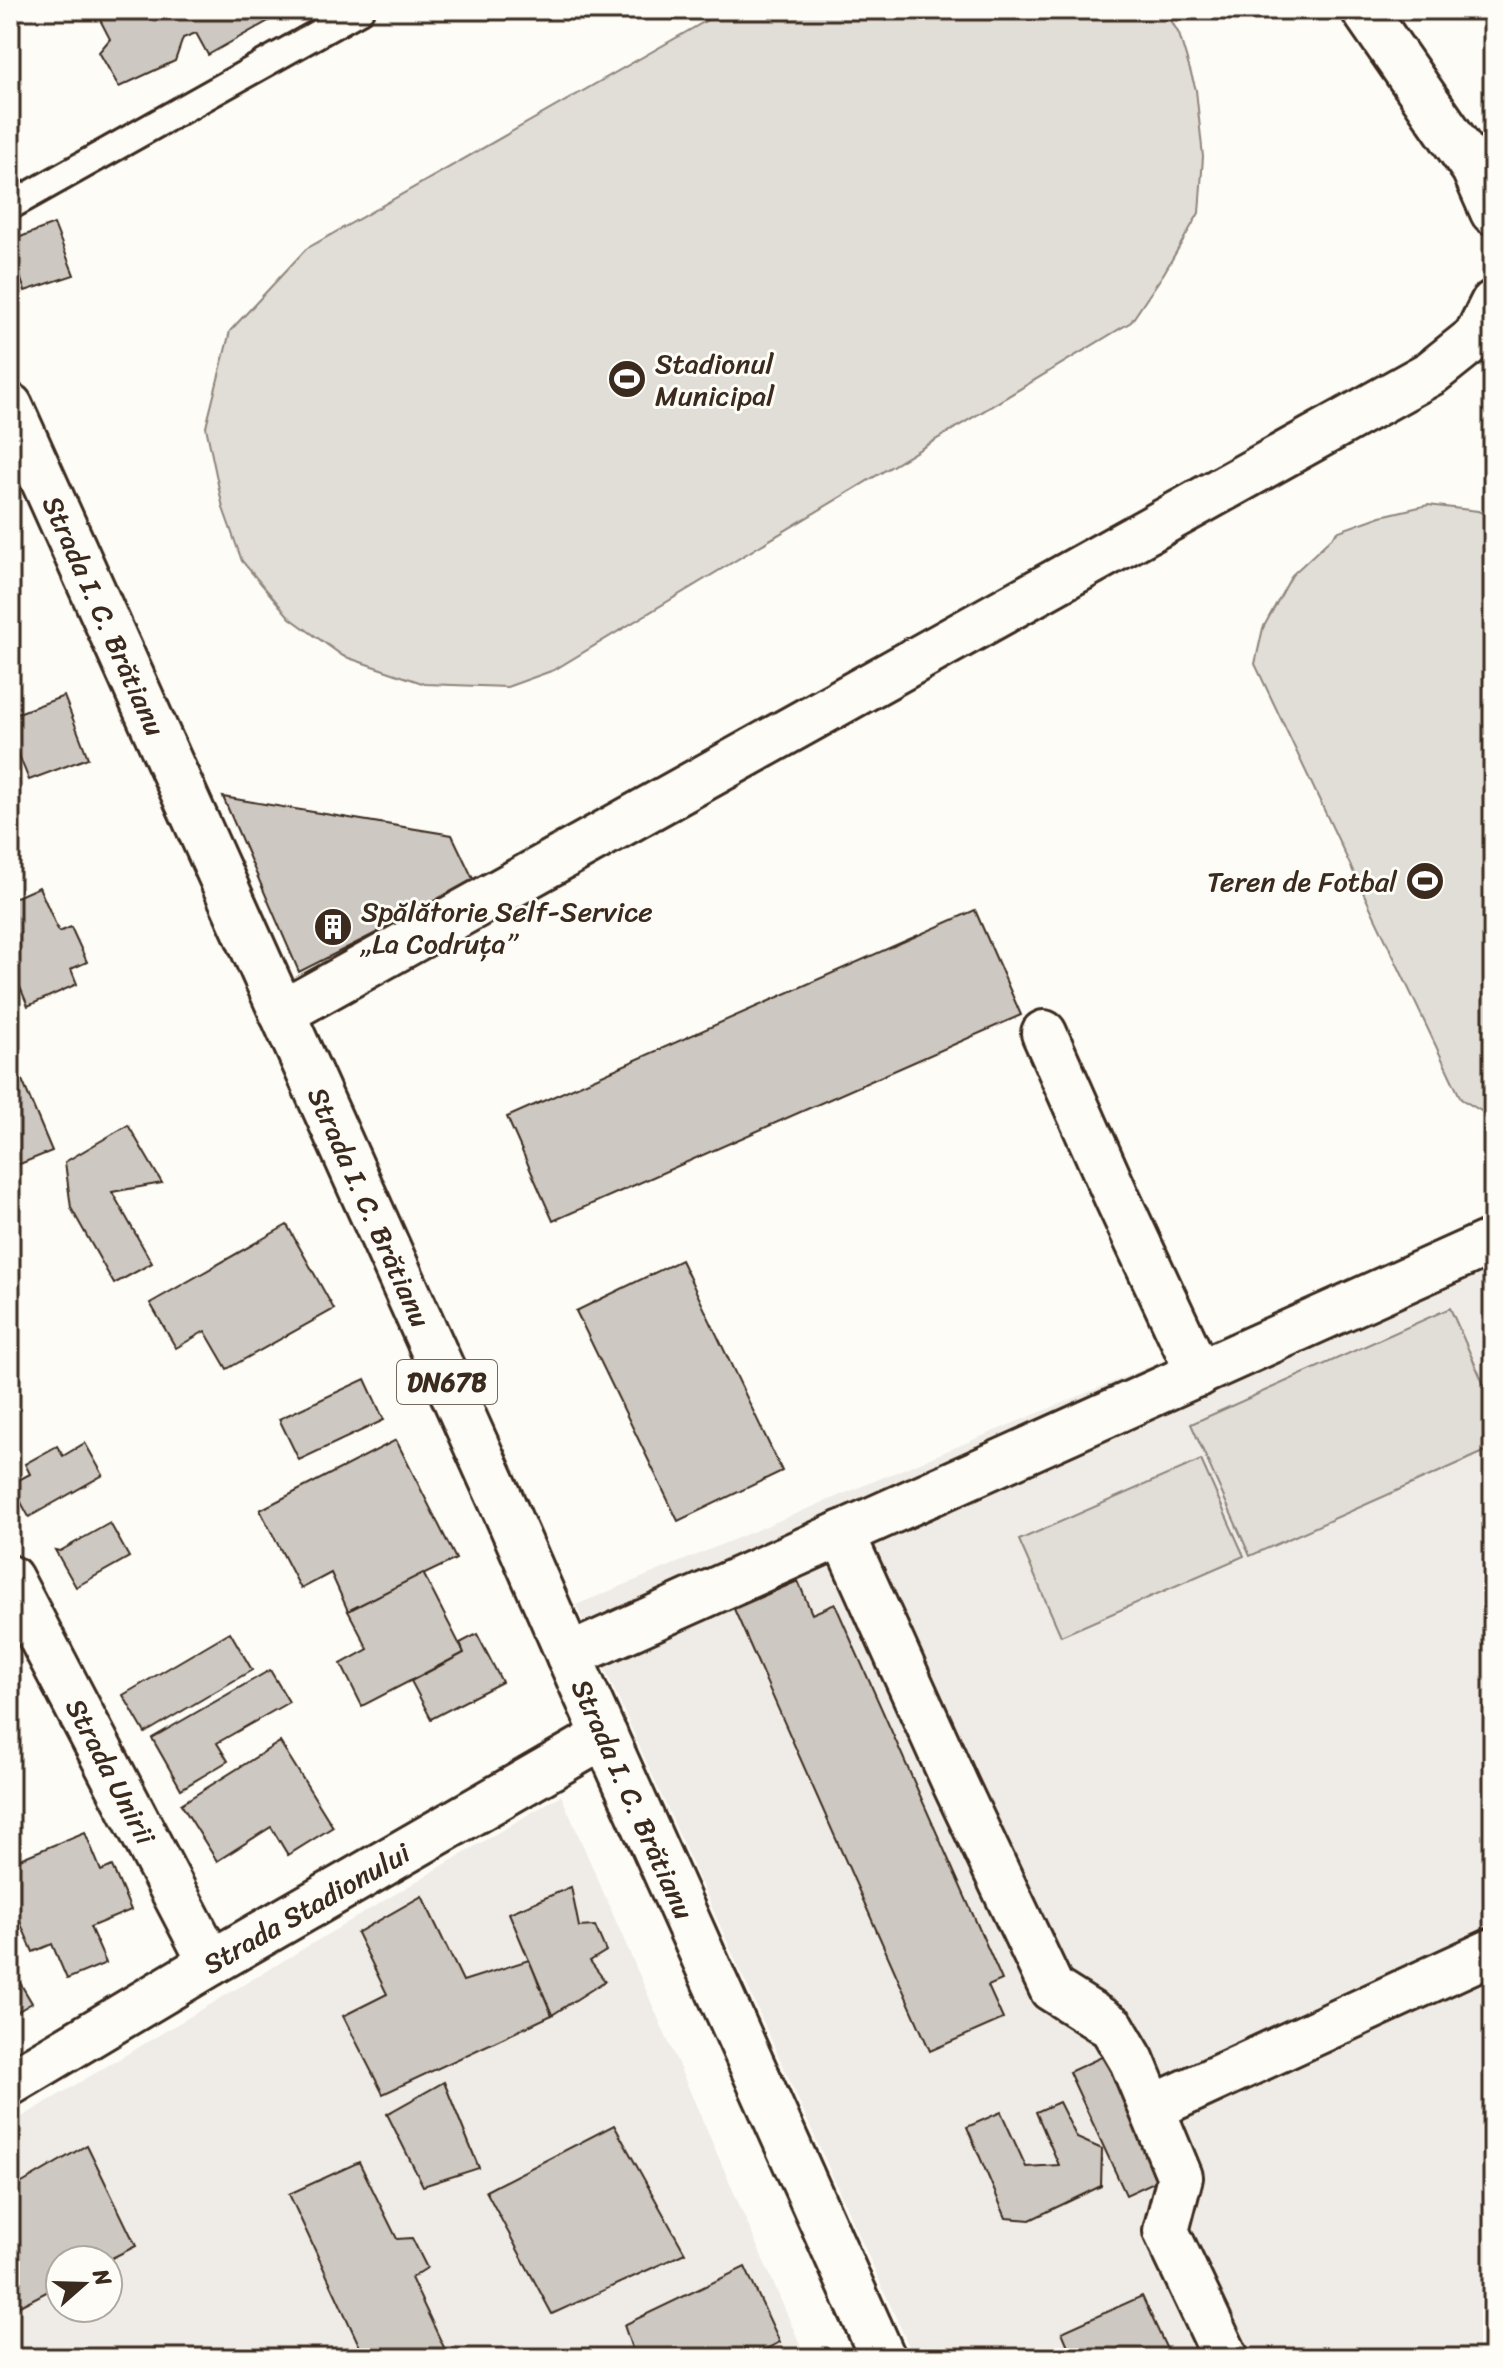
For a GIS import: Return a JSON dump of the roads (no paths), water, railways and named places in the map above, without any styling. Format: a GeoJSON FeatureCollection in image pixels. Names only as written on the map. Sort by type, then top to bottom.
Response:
{"type":"FeatureCollection","features":[{"type":"Feature","properties":{"kind":"street"},"geometry":{"type":"LineString","coordinates":[[1364,10],[1474,169],[1493,212]]}},
{"type":"Feature","properties":{"kind":"street"},"geometry":{"type":"LineString","coordinates":[[282,1013],[1431,373],[1476,337],[1493,303]]}},
{"type":"Feature","properties":{"kind":"street","name":"Strada I. C. Brătianu"},"geometry":{"type":"LineString","coordinates":[[10,406],[883,2358]]}},
{"type":"Feature","properties":{"kind":"street"},"geometry":{"type":"LineString","coordinates":[[1044,1033],[1199,1374]]}},
{"type":"Feature","properties":{"kind":"street"},"geometry":{"type":"LineString","coordinates":[[569,1656],[1493,1241]]}},
{"type":"Feature","properties":{"kind":"street"},"geometry":{"type":"LineString","coordinates":[[842,1533],[1052,1989],[1112,2027],[1132,2061],[1180,2177],[1166,2231],[1226,2358]]}},
{"type":"Feature","properties":{"kind":"street","name":"Strada Unirii"},"geometry":{"type":"LineString","coordinates":[[10,1578],[211,1963]]}},
{"type":"Feature","properties":{"kind":"street","name":"Strada Stadionului"},"geometry":{"type":"LineString","coordinates":[[10,2083],[605,1736]]}},
{"type":"Feature","properties":{"kind":"street"},"geometry":{"type":"LineString","coordinates":[[1152,2108],[1491,1957]]}},
{"type":"Feature","properties":{"kind":"lane"},"geometry":{"type":"LineString","coordinates":[[10,206],[360,10]]}},
{"type":"Feature","properties":{"kind":"place","name":"Stadionul Municipal"},"geometry":{"type":"Point","coordinates":[627,379]}},
{"type":"Feature","properties":{"kind":"place","name":"Teren de Fotbal"},"geometry":{"type":"Point","coordinates":[1425,881]}},
{"type":"Feature","properties":{"kind":"place","name":"Spălătorie Self-Service „La Codruța”"},"geometry":{"type":"Point","coordinates":[333,927]}}]}
